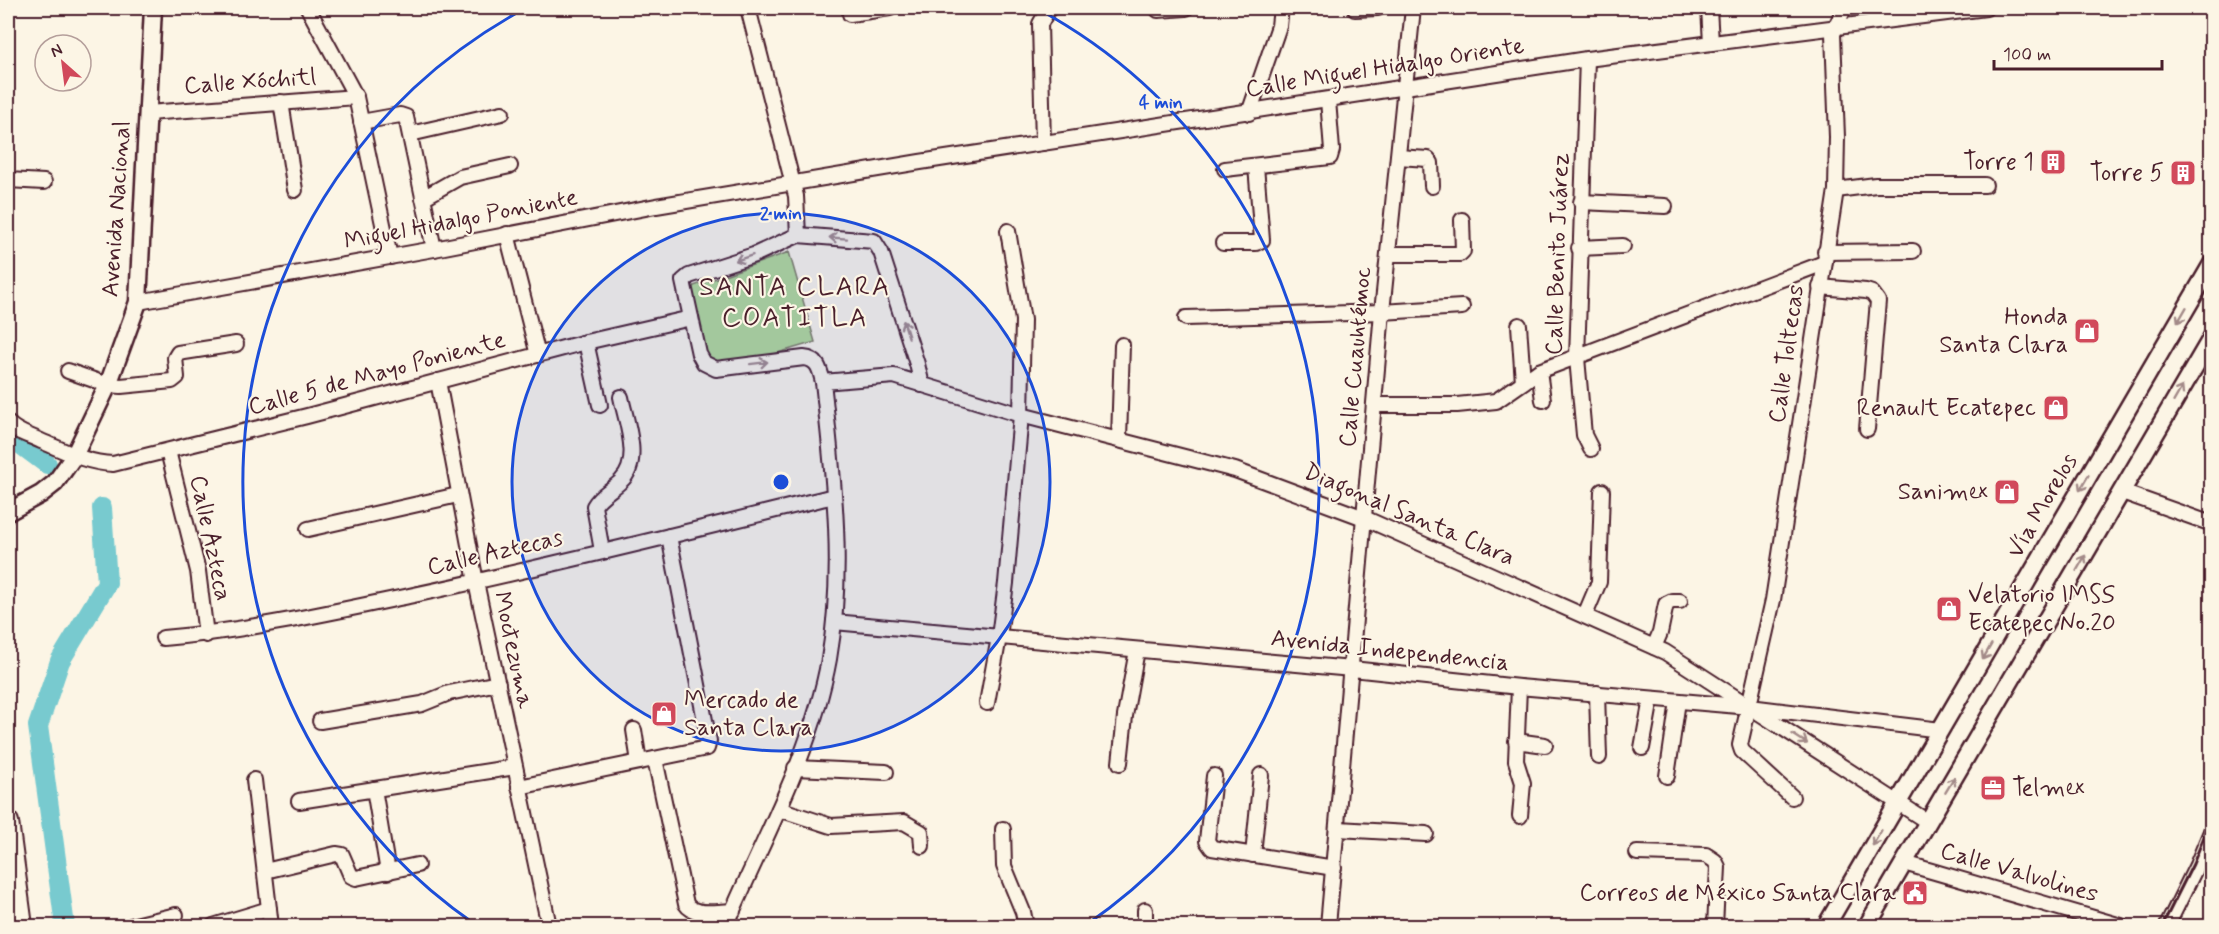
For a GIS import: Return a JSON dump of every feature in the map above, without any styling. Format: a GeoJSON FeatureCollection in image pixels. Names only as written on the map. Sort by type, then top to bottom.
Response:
{"type":"FeatureCollection","features":[{"type":"Feature","properties":{"kind":"highway"},"geometry":{"type":"LineString","coordinates":[[8,822],[22,927]]}},
{"type":"Feature","properties":{"kind":"main road","name":"Avenida Nacional"},"geometry":{"type":"LineString","coordinates":[[8,512],[41,494],[55,483],[74,456],[108,385],[138,302],[153,8]]}},
{"type":"Feature","properties":{"kind":"main road","name":"Vía Morelos"},"geometry":{"type":"LineString","coordinates":[[1826,927],[2211,264]]}},
{"type":"Feature","properties":{"kind":"main road"},"geometry":{"type":"LineString","coordinates":[[1868,927],[2211,337]]}},
{"type":"Feature","properties":{"kind":"street"},"geometry":{"type":"LineString","coordinates":[[308,8],[356,97],[390,257]]}},
{"type":"Feature","properties":{"kind":"street"},"geometry":{"type":"LineString","coordinates":[[748,8],[793,183],[798,215],[798,235]]}},
{"type":"Feature","properties":{"kind":"street"},"geometry":{"type":"LineString","coordinates":[[850,14],[890,8]]}},
{"type":"Feature","properties":{"kind":"street"},"geometry":{"type":"LineString","coordinates":[[1043,144],[1040,24],[1049,8]]}},
{"type":"Feature","properties":{"kind":"street"},"geometry":{"type":"LineString","coordinates":[[1158,10],[1186,8]]}},
{"type":"Feature","properties":{"kind":"street"},"geometry":{"type":"LineString","coordinates":[[1249,113],[1278,26],[1281,8]]}},
{"type":"Feature","properties":{"kind":"street"},"geometry":{"type":"LineString","coordinates":[[1355,9],[1378,8]]}},
{"type":"Feature","properties":{"kind":"street","name":"Calle Cuauhtémoc"},"geometry":{"type":"LineString","coordinates":[[1328,927],[1382,312],[1413,8]]}},
{"type":"Feature","properties":{"kind":"street"},"geometry":{"type":"LineString","coordinates":[[1709,8],[1711,43]]}},
{"type":"Feature","properties":{"kind":"street","name":"Calle Toltecas"},"geometry":{"type":"LineString","coordinates":[[1792,797],[1741,750],[1773,600],[1836,190],[1838,162],[1833,42],[1835,27],[1844,8]]}},
{"type":"Feature","properties":{"kind":"street","name":"Calle Miguel Hidalgo Oriente"},"geometry":{"type":"LineString","coordinates":[[793,183],[1587,59],[1986,8]]}},
{"type":"Feature","properties":{"kind":"street","name":"Calle Benito Juárez"},"geometry":{"type":"LineString","coordinates":[[1587,59],[1577,357],[1584,435],[1591,449]]}},
{"type":"Feature","properties":{"kind":"street","name":"Calle Xóchitl"},"geometry":{"type":"LineString","coordinates":[[148,113],[356,97]]}},
{"type":"Feature","properties":{"kind":"street"},"geometry":{"type":"LineString","coordinates":[[1225,169],[1332,155],[1328,100]]}},
{"type":"Feature","properties":{"kind":"street"},"geometry":{"type":"LineString","coordinates":[[281,102],[295,190]]}},
{"type":"Feature","properties":{"kind":"street"},"geometry":{"type":"LineString","coordinates":[[411,134],[502,113]]}},
{"type":"Feature","properties":{"kind":"street"},"geometry":{"type":"LineString","coordinates":[[361,122],[403,115],[406,117],[434,249]]}},
{"type":"Feature","properties":{"kind":"street"},"geometry":{"type":"LineString","coordinates":[[1398,157],[1428,159],[1431,163],[1432,186]]}},
{"type":"Feature","properties":{"kind":"street"},"geometry":{"type":"LineString","coordinates":[[423,198],[460,177],[510,166]]}},
{"type":"Feature","properties":{"kind":"street"},"geometry":{"type":"LineString","coordinates":[[1223,243],[1256,243],[1262,240],[1256,166]]}},
{"type":"Feature","properties":{"kind":"street"},"geometry":{"type":"LineString","coordinates":[[8,180],[44,182]]}},
{"type":"Feature","properties":{"kind":"street","name":"Miguel Hidalgo Poniente"},"geometry":{"type":"LineString","coordinates":[[138,302],[793,183]]}},
{"type":"Feature","properties":{"kind":"street"},"geometry":{"type":"LineString","coordinates":[[1836,190],[1882,185],[1985,185]]}},
{"type":"Feature","properties":{"kind":"street"},"geometry":{"type":"LineString","coordinates":[[1581,202],[1665,206]]}},
{"type":"Feature","properties":{"kind":"street"},"geometry":{"type":"LineString","coordinates":[[1389,254],[1460,254],[1463,251],[1462,220]]}},
{"type":"Feature","properties":{"kind":"street"},"geometry":{"type":"LineString","coordinates":[[987,704],[999,637],[1012,530],[1021,414],[1023,320],[1008,231]]}},
{"type":"Feature","properties":{"kind":"street"},"geometry":{"type":"LineString","coordinates":[[507,234],[538,355]]}},
{"type":"Feature","properties":{"kind":"street"},"geometry":{"type":"LineString","coordinates":[[726,927],[795,768],[829,660],[834,622],[836,562],[834,496],[820,370],[814,362],[804,358],[716,369],[709,367],[699,354],[683,283],[686,278],[754,255],[798,235],[868,240],[876,244],[881,252],[922,385]]}},
{"type":"Feature","properties":{"kind":"street"},"geometry":{"type":"LineString","coordinates":[[1579,248],[1623,246]]}},
{"type":"Feature","properties":{"kind":"street"},"geometry":{"type":"LineString","coordinates":[[1374,405],[1457,405],[1489,402],[1510,393],[1539,371],[1825,258],[1913,251]]}},
{"type":"Feature","properties":{"kind":"street"},"geometry":{"type":"LineString","coordinates":[[1820,287],[1866,291],[1872,293],[1878,301],[1867,429]]}},
{"type":"Feature","properties":{"kind":"street"},"geometry":{"type":"LineString","coordinates":[[1186,318],[1382,312],[1462,307]]}},
{"type":"Feature","properties":{"kind":"street","name":"Calle 5 de Mayo Poniente"},"geometry":{"type":"LineString","coordinates":[[8,423],[20,433],[74,456],[98,463],[113,464],[586,342],[691,318]]}},
{"type":"Feature","properties":{"kind":"street"},"geometry":{"type":"LineString","coordinates":[[1519,325],[1523,382]]}},
{"type":"Feature","properties":{"kind":"street"},"geometry":{"type":"LineString","coordinates":[[586,342],[600,405]]}},
{"type":"Feature","properties":{"kind":"street"},"geometry":{"type":"LineString","coordinates":[[68,371],[108,385],[121,386],[172,381],[177,377],[175,358],[178,353],[236,344]]}},
{"type":"Feature","properties":{"kind":"street"},"geometry":{"type":"LineString","coordinates":[[1119,439],[1122,345]]}},
{"type":"Feature","properties":{"kind":"street"},"geometry":{"type":"LineString","coordinates":[[1539,371],[1543,400]]}},
{"type":"Feature","properties":{"kind":"street","name":"Diagonal Santa Clara"},"geometry":{"type":"LineString","coordinates":[[823,381],[894,376],[1021,414],[1235,470],[1364,518],[1585,615],[1680,660],[1928,822]]}},
{"type":"Feature","properties":{"kind":"street","name":"Moctezuma"},"geometry":{"type":"LineString","coordinates":[[438,381],[458,495],[549,927]]}},
{"type":"Feature","properties":{"kind":"street"},"geometry":{"type":"LineString","coordinates":[[602,551],[594,506],[602,496],[621,482],[631,467],[631,446],[621,397]]}},
{"type":"Feature","properties":{"kind":"street","name":"Calle Azteca"},"geometry":{"type":"LineString","coordinates":[[168,451],[198,571],[206,635]]}},
{"type":"Feature","properties":{"kind":"street"},"geometry":{"type":"LineString","coordinates":[[1585,615],[1599,582],[1602,490]]}},
{"type":"Feature","properties":{"kind":"street"},"geometry":{"type":"LineString","coordinates":[[2122,492],[2211,524]]}},
{"type":"Feature","properties":{"kind":"street"},"geometry":{"type":"LineString","coordinates":[[308,529],[458,495]]}},
{"type":"Feature","properties":{"kind":"street","name":"Calle Aztecas"},"geometry":{"type":"LineString","coordinates":[[163,638],[206,635],[337,612],[476,582],[834,496]]}},
{"type":"Feature","properties":{"kind":"street"},"geometry":{"type":"LineString","coordinates":[[519,787],[707,748],[709,741],[669,536]]}},
{"type":"Feature","properties":{"kind":"street"},"geometry":{"type":"LineString","coordinates":[[1654,647],[1660,633],[1666,604],[1672,601],[1680,602]]}},
{"type":"Feature","properties":{"kind":"street","name":"Avenida Independencia"},"geometry":{"type":"LineString","coordinates":[[834,622],[1750,707],[1941,730]]}},
{"type":"Feature","properties":{"kind":"street"},"geometry":{"type":"LineString","coordinates":[[1120,763],[1125,716],[1137,650]]}},
{"type":"Feature","properties":{"kind":"street"},"geometry":{"type":"LineString","coordinates":[[320,721],[423,704],[449,693],[498,683]]}},
{"type":"Feature","properties":{"kind":"street"},"geometry":{"type":"LineString","coordinates":[[1519,687],[1516,741],[1517,766],[1523,783],[1520,816]]}},
{"type":"Feature","properties":{"kind":"street"},"geometry":{"type":"LineString","coordinates":[[1597,693],[1599,757]]}},
{"type":"Feature","properties":{"kind":"street"},"geometry":{"type":"LineString","coordinates":[[1642,748],[1651,699]]}},
{"type":"Feature","properties":{"kind":"street"},"geometry":{"type":"LineString","coordinates":[[1667,776],[1678,701]]}},
{"type":"Feature","properties":{"kind":"street"},"geometry":{"type":"LineString","coordinates":[[634,730],[639,762]]}},
{"type":"Feature","properties":{"kind":"street"},"geometry":{"type":"LineString","coordinates":[[1516,741],[1545,745]]}},
{"type":"Feature","properties":{"kind":"street"},"geometry":{"type":"LineString","coordinates":[[655,759],[688,908],[696,912],[733,911]]}},
{"type":"Feature","properties":{"kind":"street"},"geometry":{"type":"LineString","coordinates":[[299,801],[515,767]]}},
{"type":"Feature","properties":{"kind":"street"},"geometry":{"type":"LineString","coordinates":[[795,768],[886,772]]}},
{"type":"Feature","properties":{"kind":"street"},"geometry":{"type":"LineString","coordinates":[[1253,855],[1261,775]]}},
{"type":"Feature","properties":{"kind":"street"},"geometry":{"type":"LineString","coordinates":[[1214,776],[1208,844],[1216,850],[1334,868]]}},
{"type":"Feature","properties":{"kind":"street"},"geometry":{"type":"LineString","coordinates":[[254,780],[271,927]]}},
{"type":"Feature","properties":{"kind":"street"},"geometry":{"type":"LineString","coordinates":[[374,789],[388,872]]}},
{"type":"Feature","properties":{"kind":"street"},"geometry":{"type":"LineString","coordinates":[[779,809],[831,826],[907,823],[921,832],[922,846]]}},
{"type":"Feature","properties":{"kind":"street"},"geometry":{"type":"LineString","coordinates":[[1338,829],[1425,834]]}},
{"type":"Feature","properties":{"kind":"street"},"geometry":{"type":"LineString","coordinates":[[2167,927],[2197,865],[2211,829]]}},
{"type":"Feature","properties":{"kind":"street"},"geometry":{"type":"LineString","coordinates":[[1003,830],[1004,866],[1023,912],[1026,927]]}},
{"type":"Feature","properties":{"kind":"street"},"geometry":{"type":"LineString","coordinates":[[1637,853],[1706,855],[1715,861],[1718,867],[1715,927]]}},
{"type":"Feature","properties":{"kind":"street"},"geometry":{"type":"LineString","coordinates":[[265,871],[339,854],[345,859],[352,877],[417,865]]}},
{"type":"Feature","properties":{"kind":"street","name":"Calle Valvolines"},"geometry":{"type":"LineString","coordinates":[[1904,863],[2121,927]]}},
{"type":"Feature","properties":{"kind":"street"},"geometry":{"type":"LineString","coordinates":[[213,926],[269,909]]}},
{"type":"Feature","properties":{"kind":"street"},"geometry":{"type":"LineString","coordinates":[[1145,910],[1145,927]]}},
{"type":"Feature","properties":{"kind":"street"},"geometry":{"type":"LineString","coordinates":[[131,927],[176,915]]}},
{"type":"Feature","properties":{"kind":"green space"},"geometry":{"type":"Polygon","coordinates":[[[789,252],[815,342],[764,357],[709,360],[691,287],[789,252]]]}},
{"type":"Feature","properties":{"kind":"waterway"},"geometry":{"type":"LineString","coordinates":[[8,435],[47,464]]}},
{"type":"Feature","properties":{"kind":"waterway"},"geometry":{"type":"LineString","coordinates":[[65,926],[38,726],[60,661],[107,583],[102,508]]}},
{"type":"Feature","properties":{"kind":"railway"},"geometry":{"type":"LineString","coordinates":[[2162,926],[2193,864],[2212,817]]}},
{"type":"Feature","properties":{"kind":"place","name":"Torre 1"},"geometry":{"type":"Point","coordinates":[2053,162]}},
{"type":"Feature","properties":{"kind":"place","name":"Torre 5"},"geometry":{"type":"Point","coordinates":[2183,173]}},
{"type":"Feature","properties":{"kind":"place","name":"Honda Santa Clara"},"geometry":{"type":"Point","coordinates":[2087,331]}},
{"type":"Feature","properties":{"kind":"place","name":"Renault Ecatepec"},"geometry":{"type":"Point","coordinates":[2056,408]}},
{"type":"Feature","properties":{"kind":"place","name":"Sanimex"},"geometry":{"type":"Point","coordinates":[2007,492]}},
{"type":"Feature","properties":{"kind":"place","name":"Velatorio IMSS Ecatepec No.20"},"geometry":{"type":"Point","coordinates":[1949,609]}},
{"type":"Feature","properties":{"kind":"place","name":"Mercado de Santa Clara"},"geometry":{"type":"Point","coordinates":[664,714]}},
{"type":"Feature","properties":{"kind":"place","name":"Telmex"},"geometry":{"type":"Point","coordinates":[1993,788]}},
{"type":"Feature","properties":{"kind":"place","name":"Correos de México Santa Clara"},"geometry":{"type":"Point","coordinates":[1915,893]}},
{"type":"Feature","properties":{"kind":"district","name":"SANTA CLARA COATITLA"},"geometry":{"type":"Point","coordinates":[795,302]}}]}
